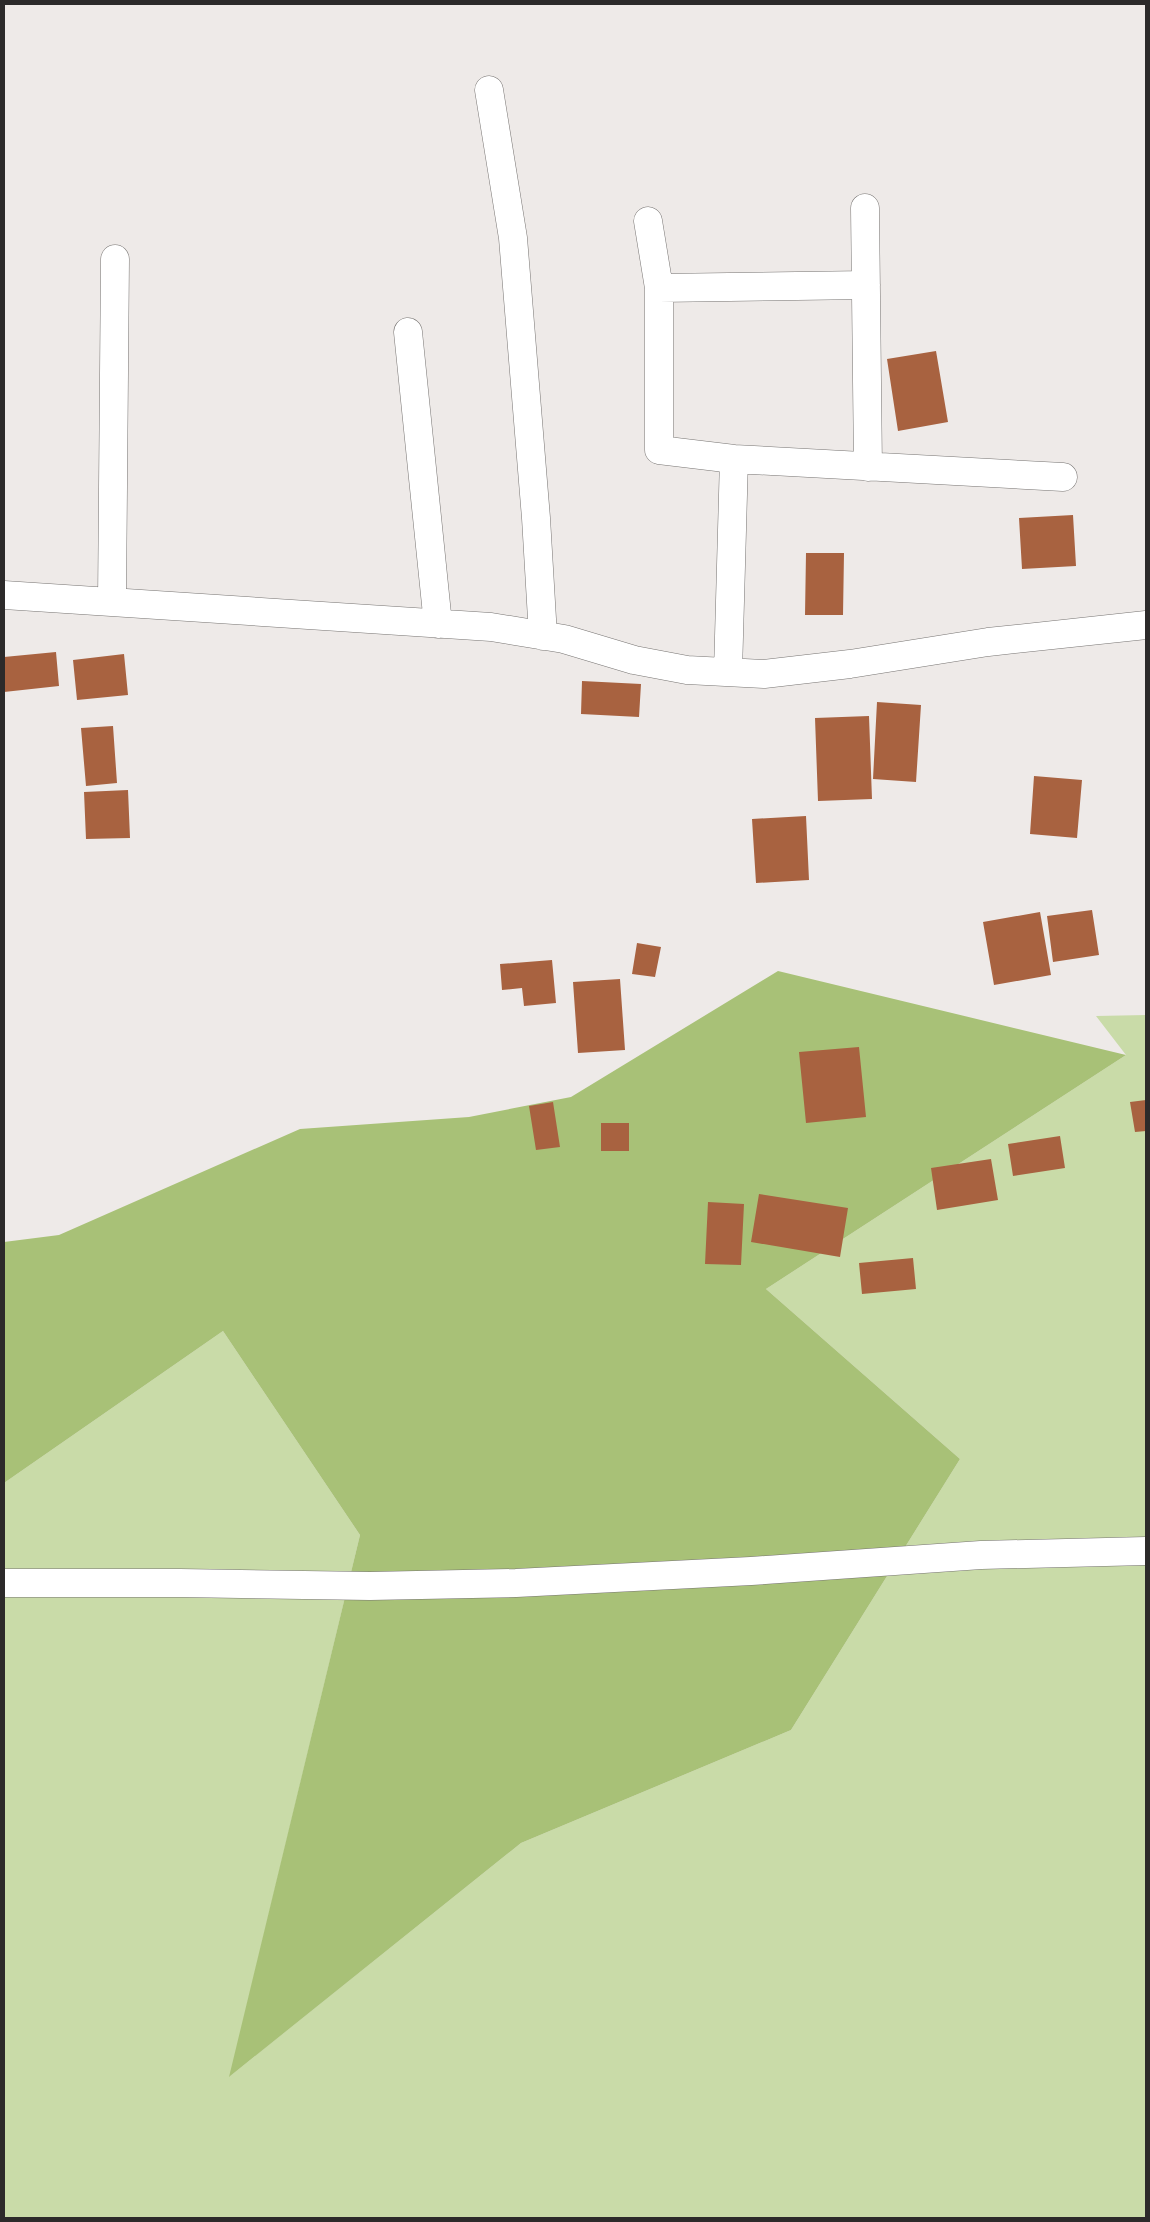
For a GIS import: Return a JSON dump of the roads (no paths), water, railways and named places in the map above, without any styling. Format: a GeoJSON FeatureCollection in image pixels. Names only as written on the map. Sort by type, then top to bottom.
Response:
{"type":"FeatureCollection","features":[{"type":"Feature","properties":{"kind":"street"},"geometry":{"type":"LineString","coordinates":[[489,90],[513,238],[536,518],[543,636]]}},
{"type":"Feature","properties":{"kind":"street"},"geometry":{"type":"LineString","coordinates":[[865,208],[868,467]]}},
{"type":"Feature","properties":{"kind":"street"},"geometry":{"type":"LineString","coordinates":[[648,221],[659,288],[659,450],[734,459],[1063,477]]}},
{"type":"Feature","properties":{"kind":"street"},"geometry":{"type":"LineString","coordinates":[[112,601],[115,259]]}},
{"type":"Feature","properties":{"kind":"street"},"geometry":{"type":"LineString","coordinates":[[659,288],[866,285]]}},
{"type":"Feature","properties":{"kind":"street"},"geometry":{"type":"LineString","coordinates":[[408,332],[438,624]]}},
{"type":"Feature","properties":{"kind":"street"},"geometry":{"type":"LineString","coordinates":[[728,672],[734,459]]}},
{"type":"Feature","properties":{"kind":"street"},"geometry":{"type":"LineString","coordinates":[[4,594],[491,627],[564,639],[634,660],[687,670],[764,674],[850,664],[988,642],[1146,625]]}},
{"type":"Feature","properties":{"kind":"street"},"geometry":{"type":"LineString","coordinates":[[4,1584],[180,1582],[370,1586],[516,1583],[751,1571],[981,1555],[1146,1551]]}}]}
